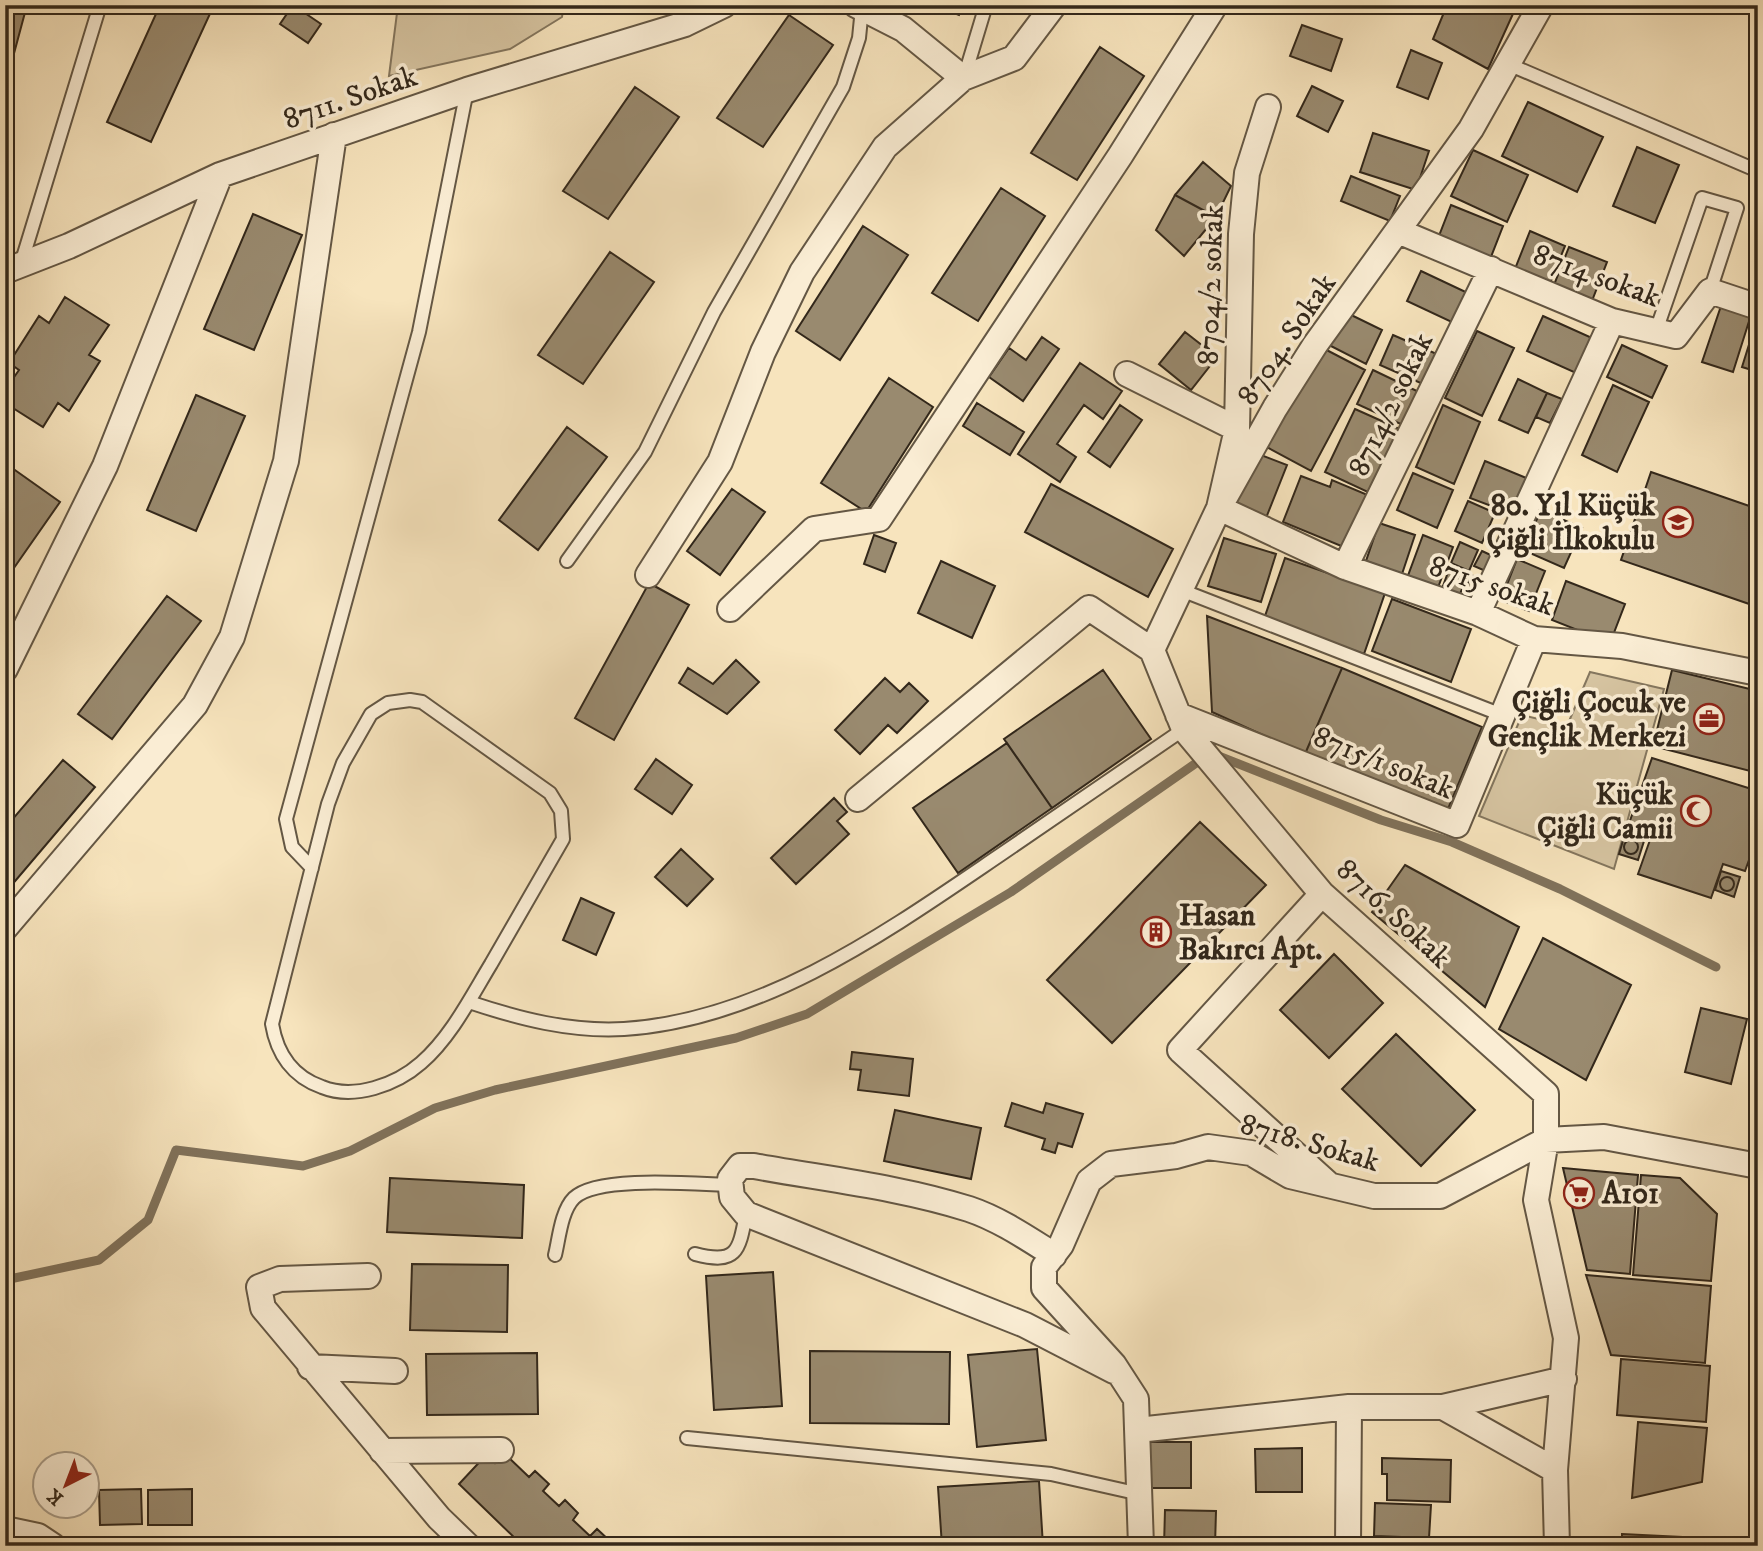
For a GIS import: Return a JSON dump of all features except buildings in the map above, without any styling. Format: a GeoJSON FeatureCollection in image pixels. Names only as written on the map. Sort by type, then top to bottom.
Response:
{"type":"FeatureCollection","features":[{"type":"Feature","properties":{"kind":"street","name":"8711. Sokak"},"geometry":{"type":"LineString","coordinates":[[13,268],[220,175],[467,90],[685,23],[724,5]]}},
{"type":"Feature","properties":{"kind":"street"},"geometry":{"type":"LineString","coordinates":[[648,575],[720,462],[763,352],[802,272],[886,147],[964,78],[1014,58],[1054,5]]}},
{"type":"Feature","properties":{"kind":"street"},"geometry":{"type":"LineString","coordinates":[[730,609],[814,528],[879,519],[1120,156],[1215,5]]}},
{"type":"Feature","properties":{"kind":"street","name":"8704. Sokak"},"geometry":{"type":"LineString","coordinates":[[1152,650],[1219,508],[1308,356],[1471,130],[1541,5]]}},
{"type":"Feature","properties":{"kind":"street"},"geometry":{"type":"LineString","coordinates":[[859,7],[903,29],[964,78]]}},
{"type":"Feature","properties":{"kind":"street","name":"8704/2 sokak"},"geometry":{"type":"LineString","coordinates":[[1219,508],[1237,429],[1241,234],[1247,173],[1268,107]]}},
{"type":"Feature","properties":{"kind":"street"},"geometry":{"type":"LineString","coordinates":[[5,928],[195,705],[232,637],[286,461],[334,135]]}},
{"type":"Feature","properties":{"kind":"street"},"geometry":{"type":"LineString","coordinates":[[5,669],[105,466],[220,175]]}},
{"type":"Feature","properties":{"kind":"street","name":"8714 sokak"},"geometry":{"type":"LineString","coordinates":[[1398,231],[1612,321],[1676,335],[1710,291]]}},
{"type":"Feature","properties":{"kind":"street","name":"8714/2 sokak"},"geometry":{"type":"LineString","coordinates":[[1345,567],[1491,269]]}},
{"type":"Feature","properties":{"kind":"street"},"geometry":{"type":"LineString","coordinates":[[1710,291],[1758,307]]}},
{"type":"Feature","properties":{"kind":"street"},"geometry":{"type":"LineString","coordinates":[[1478,613],[1612,321]]}},
{"type":"Feature","properties":{"kind":"street"},"geometry":{"type":"LineString","coordinates":[[1127,374],[1237,429]]}},
{"type":"Feature","properties":{"kind":"street","name":"8715 sokak"},"geometry":{"type":"LineString","coordinates":[[1219,508],[1345,567],[1478,613],[1534,639],[1622,646],[1758,673]]}},
{"type":"Feature","properties":{"kind":"street"},"geometry":{"type":"LineString","coordinates":[[858,799],[1089,608],[1152,650],[1181,722]]}},
{"type":"Feature","properties":{"kind":"street","name":"8715/1 sokak"},"geometry":{"type":"LineString","coordinates":[[1181,722],[1457,825],[1534,639]]}},
{"type":"Feature","properties":{"kind":"street","name":"8716. Sokak"},"geometry":{"type":"LineString","coordinates":[[1181,722],[1322,894],[1546,1094],[1546,1140],[1536,1200],[1566,1338],[1555,1470],[1557,1546]]}},
{"type":"Feature","properties":{"kind":"street"},"geometry":{"type":"LineString","coordinates":[[1322,894],[1180,1050],[1331,1186]]}},
{"type":"Feature","properties":{"kind":"street","name":"8718. Sokak"},"geometry":{"type":"LineString","coordinates":[[1142,1546],[1136,1399],[1120,1374],[1044,1288],[1045,1268],[1075,1218],[1089,1181],[1111,1164],[1176,1156],[1208,1147],[1251,1153],[1290,1176],[1331,1186],[1374,1195],[1440,1196],[1546,1140],[1604,1137],[1758,1166]]}},
{"type":"Feature","properties":{"kind":"street"},"geometry":{"type":"LineString","coordinates":[[1054,1255],[1011,1228],[971,1210],[911,1194],[754,1166],[735,1169],[729,1185],[732,1197],[746,1214],[1025,1325],[1120,1374]]}},
{"type":"Feature","properties":{"kind":"street"},"geometry":{"type":"LineString","coordinates":[[368,1276],[280,1279],[259,1287],[263,1308],[439,1518],[468,1546]]}},
{"type":"Feature","properties":{"kind":"street"},"geometry":{"type":"LineString","coordinates":[[310,1367],[395,1371]]}},
{"type":"Feature","properties":{"kind":"street"},"geometry":{"type":"LineString","coordinates":[[1138,1430],[1349,1407],[1443,1407],[1564,1379]]}},
{"type":"Feature","properties":{"kind":"street"},"geometry":{"type":"LineString","coordinates":[[1348,1546],[1349,1407]]}},
{"type":"Feature","properties":{"kind":"street"},"geometry":{"type":"LineString","coordinates":[[1443,1407],[1555,1470]]}},
{"type":"Feature","properties":{"kind":"street"},"geometry":{"type":"LineString","coordinates":[[382,1451],[501,1450]]}},
{"type":"Feature","properties":{"kind":"street"},"geometry":{"type":"LineString","coordinates":[[5,1529],[38,1536],[53,1546]]}},
{"type":"Feature","properties":{"kind":"lane"},"geometry":{"type":"LineString","coordinates":[[13,268],[100,5]]}},
{"type":"Feature","properties":{"kind":"lane"},"geometry":{"type":"LineString","coordinates":[[964,78],[986,5]]}},
{"type":"Feature","properties":{"kind":"lane"},"geometry":{"type":"LineString","coordinates":[[567,561],[645,452],[714,313],[843,87],[859,38],[859,7]]}},
{"type":"Feature","properties":{"kind":"lane"},"geometry":{"type":"LineString","coordinates":[[1508,64],[1758,171]]}},
{"type":"Feature","properties":{"kind":"lane"},"geometry":{"type":"LineString","coordinates":[[312,868],[292,847],[286,819],[419,332],[467,90]]}},
{"type":"Feature","properties":{"kind":"lane"},"geometry":{"type":"LineString","coordinates":[[1656,331],[1702,198],[1737,208],[1710,291]]}},
{"type":"Feature","properties":{"kind":"lane"},"geometry":{"type":"LineString","coordinates":[[1181,590],[1502,715]]}},
{"type":"Feature","properties":{"kind":"lane"},"geometry":{"type":"LineString","coordinates":[[410,700],[422,702],[542,785],[561,811],[564,839],[469,1002],[431,1054],[412,1070],[390,1083],[343,1092],[312,1084],[298,1074],[280,1052],[272,1024],[328,804],[343,763],[364,722],[388,703],[410,700]]}},
{"type":"Feature","properties":{"kind":"lane"},"geometry":{"type":"LineString","coordinates":[[469,1002],[522,1019],[589,1029],[660,1025],[729,1007],[817,968],[874,938],[1181,722]]}},
{"type":"Feature","properties":{"kind":"lane"},"geometry":{"type":"LineString","coordinates":[[555,1255],[568,1206],[581,1193],[612,1185],[657,1182],[729,1185]]}},
{"type":"Feature","properties":{"kind":"lane"},"geometry":{"type":"LineString","coordinates":[[695,1254],[718,1259],[730,1256],[741,1243],[746,1214]]}},
{"type":"Feature","properties":{"kind":"lane"},"geometry":{"type":"LineString","coordinates":[[687,1438],[1051,1474],[1140,1494]]}},
{"type":"Feature","properties":{"kind":"shaded area"},"geometry":{"type":"Polygon","coordinates":[[[398,5],[564,5],[562,17],[510,49],[389,76],[398,5]]]}},
{"type":"Feature","properties":{"kind":"shaded area"},"geometry":{"type":"Polygon","coordinates":[[[1590,672],[1664,689],[1614,869],[1479,816],[1522,715],[1567,726],[1590,672]]]}},
{"type":"Feature","properties":{"kind":"waterway"},"geometry":{"type":"LineString","coordinates":[[1216,755],[1381,820],[1452,842],[1560,889],[1716,967]]}},
{"type":"Feature","properties":{"kind":"waterway"},"geometry":{"type":"LineString","coordinates":[[5,1280],[99,1260],[148,1220],[176,1150],[303,1166],[350,1151],[435,1108],[495,1090],[736,1038],[807,1014],[1011,892],[1199,761]]}},
{"type":"Feature","properties":{"kind":"place","name":"80. Yıl Küçük Çiğli İlkokulu"},"geometry":{"type":"Point","coordinates":[1678,522]}},
{"type":"Feature","properties":{"kind":"place","name":"Çiğli Çocuk ve Gençlik Merkezi"},"geometry":{"type":"Point","coordinates":[1709,719]}},
{"type":"Feature","properties":{"kind":"place","name":"Küçük Çiğli Camii"},"geometry":{"type":"Point","coordinates":[1696,811]}},
{"type":"Feature","properties":{"kind":"place","name":"Hasan Bakırcı Apt."},"geometry":{"type":"Point","coordinates":[1156,932]}},
{"type":"Feature","properties":{"kind":"place","name":"A101"},"geometry":{"type":"Point","coordinates":[1579,1193]}}]}
